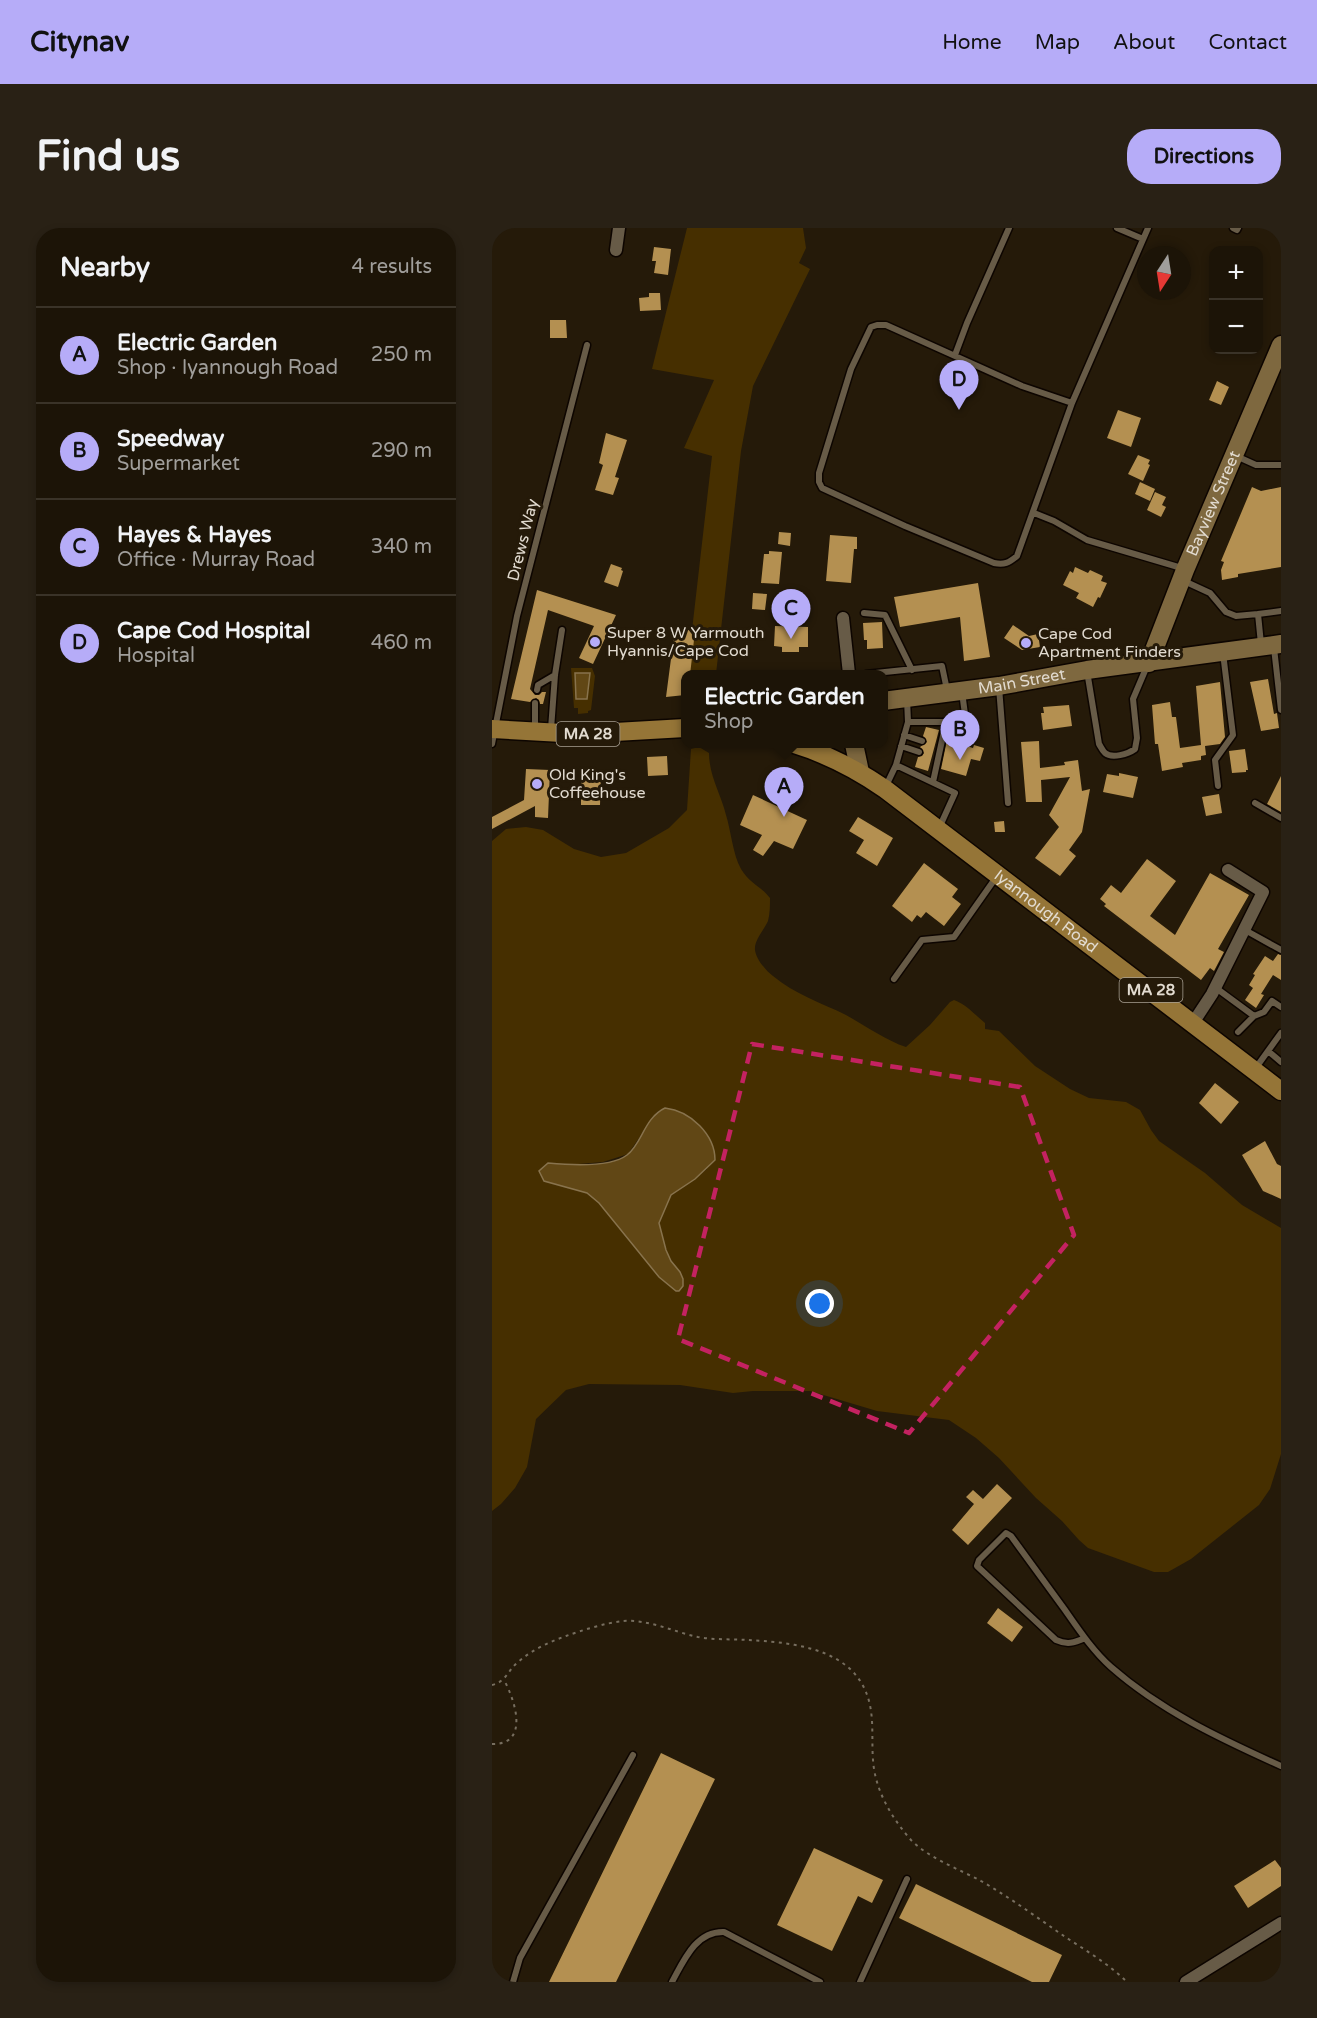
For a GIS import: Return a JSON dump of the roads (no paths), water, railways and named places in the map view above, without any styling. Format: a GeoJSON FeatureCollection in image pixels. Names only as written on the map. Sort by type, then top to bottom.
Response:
{"type":"FeatureCollection","features":[{"type":"Feature","properties":{"kind":"main road","name":"Bayview Street"},"geometry":{"type":"LineString","coordinates":[[1149,663],[1183,575],[1281,345]]}},
{"type":"Feature","properties":{"kind":"main road","name":"Main Street"},"geometry":{"type":"LineString","coordinates":[[888,701],[999,686],[1087,670],[1272,646]]}},
{"type":"Feature","properties":{"kind":"main road","name":"Main Street"},"geometry":{"type":"LineString","coordinates":[[888,706],[906,700]]}},
{"type":"Feature","properties":{"kind":"main road","name":"MA 28"},"geometry":{"type":"LineString","coordinates":[[493,734],[543,732],[580,734],[681,728]]}},
{"type":"Feature","properties":{"kind":"main road","name":"Iyannough Road"},"geometry":{"type":"LineString","coordinates":[[808,748],[860,772],[885,789],[1281,1091]]}},
{"type":"Feature","properties":{"kind":"main road"},"geometry":{"type":"LineString","coordinates":[[855,748],[860,772]]}},
{"type":"Feature","properties":{"kind":"street"},"geometry":{"type":"LineString","coordinates":[[616,250],[619,228]]}},
{"type":"Feature","properties":{"kind":"street"},"geometry":{"type":"LineString","coordinates":[[843,618],[848,670]]}},
{"type":"Feature","properties":{"kind":"street"},"geometry":{"type":"LineString","coordinates":[[1193,1023],[1215,987],[1263,892],[1228,870]]}},
{"type":"Feature","properties":{"kind":"street"},"geometry":{"type":"LineString","coordinates":[[1186,1982],[1281,1923]]}},
{"type":"Feature","properties":{"kind":"lane"},"geometry":{"type":"LineString","coordinates":[[955,355],[967,322],[1009,228]]}},
{"type":"Feature","properties":{"kind":"lane"},"geometry":{"type":"LineString","coordinates":[[1118,228],[1143,239]]}},
{"type":"Feature","properties":{"kind":"lane"},"geometry":{"type":"LineString","coordinates":[[1072,403],[1022,386],[886,325],[871,327],[851,369],[819,473],[819,482],[822,488],[994,563],[1003,564],[1017,556],[1072,403],[1148,228]]}},
{"type":"Feature","properties":{"kind":"lane","name":"Drews Way"},"geometry":{"type":"LineString","coordinates":[[493,734],[518,616],[587,345]]}},
{"type":"Feature","properties":{"kind":"lane"},"geometry":{"type":"LineString","coordinates":[[1234,455],[1256,465],[1281,465]]}},
{"type":"Feature","properties":{"kind":"lane"},"geometry":{"type":"LineString","coordinates":[[1034,513],[1054,521],[1087,540],[1183,575],[1210,593],[1226,612],[1236,616],[1281,611]]}},
{"type":"Feature","properties":{"kind":"lane"},"geometry":{"type":"LineString","coordinates":[[864,613],[885,615],[912,670]]}},
{"type":"Feature","properties":{"kind":"lane"},"geometry":{"type":"LineString","coordinates":[[1258,614],[1272,646],[1281,710]]}},
{"type":"Feature","properties":{"kind":"lane"},"geometry":{"type":"LineString","coordinates":[[543,732],[562,630]]}},
{"type":"Feature","properties":{"kind":"lane"},"geometry":{"type":"LineString","coordinates":[[1218,786],[1215,760],[1233,735],[1223,652]]}},
{"type":"Feature","properties":{"kind":"lane"},"geometry":{"type":"LineString","coordinates":[[1087,670],[1099,744],[1105,753],[1112,756],[1130,753],[1135,749],[1137,738],[1133,699],[1149,663]]}},
{"type":"Feature","properties":{"kind":"lane"},"geometry":{"type":"LineString","coordinates":[[888,673],[942,666],[966,722],[908,722]]}},
{"type":"Feature","properties":{"kind":"lane"},"geometry":{"type":"LineString","coordinates":[[537,690],[538,685],[555,675]]}},
{"type":"Feature","properties":{"kind":"lane"},"geometry":{"type":"LineString","coordinates":[[999,686],[1008,803]]}},
{"type":"Feature","properties":{"kind":"lane"},"geometry":{"type":"LineString","coordinates":[[885,789],[896,765],[908,722],[906,700]]}},
{"type":"Feature","properties":{"kind":"lane"},"geometry":{"type":"LineString","coordinates":[[535,703],[543,732]]}},
{"type":"Feature","properties":{"kind":"lane"},"geometry":{"type":"LineString","coordinates":[[933,782],[935,758],[946,722]]}},
{"type":"Feature","properties":{"kind":"lane"},"geometry":{"type":"LineString","coordinates":[[904,735],[922,741]]}},
{"type":"Feature","properties":{"kind":"lane"},"geometry":{"type":"LineString","coordinates":[[901,746],[919,752]]}},
{"type":"Feature","properties":{"kind":"lane"},"geometry":{"type":"LineString","coordinates":[[896,765],[955,793],[938,830]]}},
{"type":"Feature","properties":{"kind":"lane"},"geometry":{"type":"LineString","coordinates":[[1255,803],[1281,819]]}},
{"type":"Feature","properties":{"kind":"lane"},"geometry":{"type":"LineString","coordinates":[[894,980],[922,940],[954,937],[997,875]]}},
{"type":"Feature","properties":{"kind":"lane"},"geometry":{"type":"LineString","coordinates":[[1245,930],[1281,950]]}},
{"type":"Feature","properties":{"kind":"lane"},"geometry":{"type":"LineString","coordinates":[[1215,987],[1254,1016]]}},
{"type":"Feature","properties":{"kind":"lane"},"geometry":{"type":"LineString","coordinates":[[1238,1032],[1254,1016],[1264,1012],[1272,1001],[1281,1007]]}},
{"type":"Feature","properties":{"kind":"lane"},"geometry":{"type":"LineString","coordinates":[[1255,1070],[1281,1033]]}},
{"type":"Feature","properties":{"kind":"lane"},"geometry":{"type":"LineString","coordinates":[[1268,1051],[1281,1062]]}},
{"type":"Feature","properties":{"kind":"lane"},"geometry":{"type":"LineString","coordinates":[[1085,1638],[1064,1644],[1056,1640],[977,1566],[979,1560],[1006,1533],[1011,1536],[1085,1638],[1110,1666],[1147,1695],[1184,1718],[1232,1744],[1281,1766]]}},
{"type":"Feature","properties":{"kind":"lane"},"geometry":{"type":"LineString","coordinates":[[513,1982],[520,1958],[633,1755]]}},
{"type":"Feature","properties":{"kind":"lane"},"geometry":{"type":"LineString","coordinates":[[860,1982],[908,1879]]}},
{"type":"Feature","properties":{"kind":"lane"},"geometry":{"type":"LineString","coordinates":[[672,1982],[689,1951],[705,1936],[724,1932],[820,1982]]}},
{"type":"Feature","properties":{"kind":"place","name":"Cape Cod Hospital"},"geometry":{"type":"Point","coordinates":[959,410]}},
{"type":"Feature","properties":{"kind":"place","name":"Hayes & Hayes"},"geometry":{"type":"Point","coordinates":[791,639]}},
{"type":"Feature","properties":{"kind":"place","name":"Super 8 W Yarmouth Hyannis/Cape Cod"},"geometry":{"type":"Point","coordinates":[595,642]}},
{"type":"Feature","properties":{"kind":"place","name":"Cape Cod Apartment Finders"},"geometry":{"type":"Point","coordinates":[1026,643]}},
{"type":"Feature","properties":{"kind":"place","name":"Speedway"},"geometry":{"type":"Point","coordinates":[960,760]}},
{"type":"Feature","properties":{"kind":"place","name":"Old King's Coffeehouse"},"geometry":{"type":"Point","coordinates":[537,784]}},
{"type":"Feature","properties":{"kind":"place","name":"Electric Garden"},"geometry":{"type":"Point","coordinates":[784,817]}}]}
